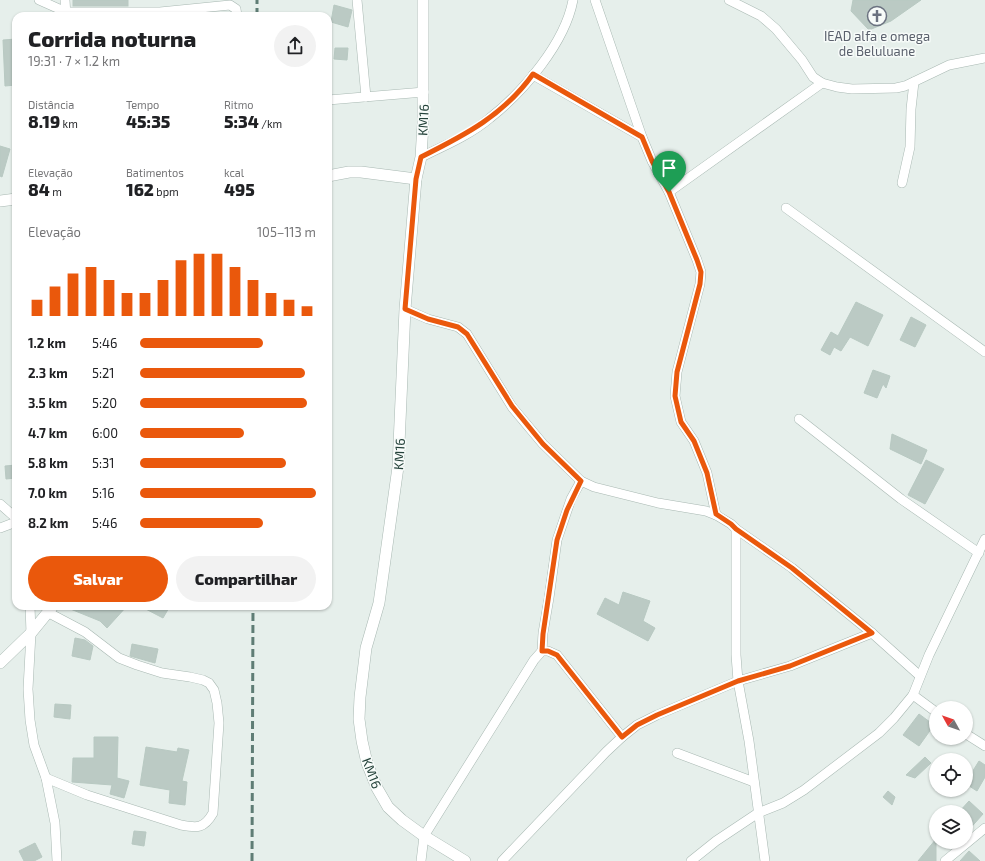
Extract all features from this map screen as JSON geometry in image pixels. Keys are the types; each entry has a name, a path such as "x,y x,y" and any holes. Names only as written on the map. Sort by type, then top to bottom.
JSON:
{"street":[{"path":"40,0 62,12"},
{"path":"65,0 66,12"},
{"path":"357,0 366,97"},
{"name":"KM16","path":"423,0 424,92 421,157 416,179 405,309 398,468 379,603 366,648 359,719 367,763 377,788 388,807 402,820 424,836 465,861"},
{"path":"421,157 458,138 490,119 524,87 556,43 571,14 573,0"},
{"path":"596,0 642,137 652,161 669,192 701,272 700,284 677,372 675,396 681,422 694,441 707,473 716,514"},
{"path":"729,0 761,16 776,29 802,60 813,77 822,83 837,87 852,89 896,88 914,82 950,65 985,58"},
{"path":"160,12 230,5 236,9 236,12"},
{"path":"533,74 642,137"},
{"path":"902,183 910,147 911,109 914,82"},
{"path":"669,192 822,83"},
{"path":"332,100 424,92"},
{"path":"332,175 349,172 361,172 416,179"},
{"path":"0,200 12,199"},
{"path":"786,208 985,352"},
{"path":"405,309 428,319 458,327 467,334 512,406 543,444 581,481 594,487 636,498 716,514 792,568 872,633 920,676"},
{"path":"799,419 901,499 979,553"},
{"path":"421,861 424,836 534,660 542,651 543,634 557,540 567,510 581,481"},
{"path":"0,504 12,514"},
{"path":"0,528 12,524"},
{"path":"736,529 736,655 738,681 749,741 765,861"},
{"path":"691,861 716,841 758,813 783,803 804,790 847,759 879,733 894,718 912,694 985,539"},
{"path":"30,610 31,633 28,689 30,720 34,745 46,778 55,823 58,861"},
{"path":"0,663 31,633 50,610"},
{"path":"46,778 94,798 181,825 201,827 209,820 213,813 218,723 217,703 214,690 209,683 203,680 162,673 137,666 109,651 85,632 52,610"},
{"path":"502,861 600,758 637,725 738,681 790,666 872,633"},
{"path":"542,651 548,651 557,655 622,737"},
{"path":"912,694 929,707"},
{"path":"973,738 985,746"},
{"path":"677,753 754,782"},
{"path":"945,861 985,828"}],"building":[{"path":"73,0 128,0 128,6 73,6"},
{"name":"IEAD alfa e omega de Beluluane","path":"853,0 921,0 891,21 869,30 851,11"},
{"path":"334,5 352,10 348,27 332,22"},
{"path":"12,39 12,85 5,86 3,40"},
{"path":"335,48 348,48 347,60 334,59"},
{"path":"0,146 10,149 2,177 0,176"},
{"path":"856,302 883,315 868,346 850,337 841,351 834,347 830,355 821,350 831,332 838,336"},
{"path":"911,317 926,325 915,347 900,340"},
{"path":"873,370 890,376 886,388 883,384 877,398 864,393"},
{"path":"892,434 927,450 921,464 890,449"},
{"path":"926,460 944,469 925,504 908,495"},
{"path":"12,465 12,478 6,479 5,466"},
{"path":"623,592 650,601 643,621 655,628 648,641 597,614 605,598 619,605"},
{"path":"73,610 123,610 107,628 100,621"},
{"path":"148,610 168,610 163,618"},
{"path":"75,638 85,640 93,646 90,660 72,656"},
{"path":"132,644 158,649 155,663 130,656"},
{"path":"55,704 71,705 70,719 54,717"},
{"path":"919,714 929,721 929,732 919,746 903,735"},
{"path":"94,737 118,737 117,778 129,781 124,798 110,794 112,785 72,782 73,758 94,758"},
{"path":"146,747 177,752 178,748 189,750 182,781 187,782 185,805 169,803 170,790 140,785"},
{"path":"925,757 929,761 929,765 915,778 906,775"},
{"path":"979,761 985,765 985,777 977,791 973,788 973,771"},
{"path":"888,791 895,797 892,805 883,797"},
{"path":"969,801 983,814 973,825 973,805 965,805"},
{"path":"134,831 146,832 144,846 132,844"},
{"path":"35,843 42,857 34,861 24,861 19,851"},
{"path":"929,848 929,849 936,849 936,861 918,861"},
{"path":"969,851 980,861 960,861"}],"railway":[{"path":"257,0 257,12"},
{"path":"252,861 253,610"}],"place":[{"name":"IEAD alfa e omega de Beluluane","path":"877,16"}],"route":[{"path":"533,74 642,137 652,161 669,192 701,272 700,284 677,372 675,396 681,422 694,441 707,473 716,514 792,568 872,633 790,666 738,681 657,715 637,725 622,737 557,655 548,651 542,651 542,640 557,540 571,499 581,481 543,444 512,406 467,334 458,327 428,319 405,309 416,179 421,157 458,138 490,119 524,87 533,74"}]}
